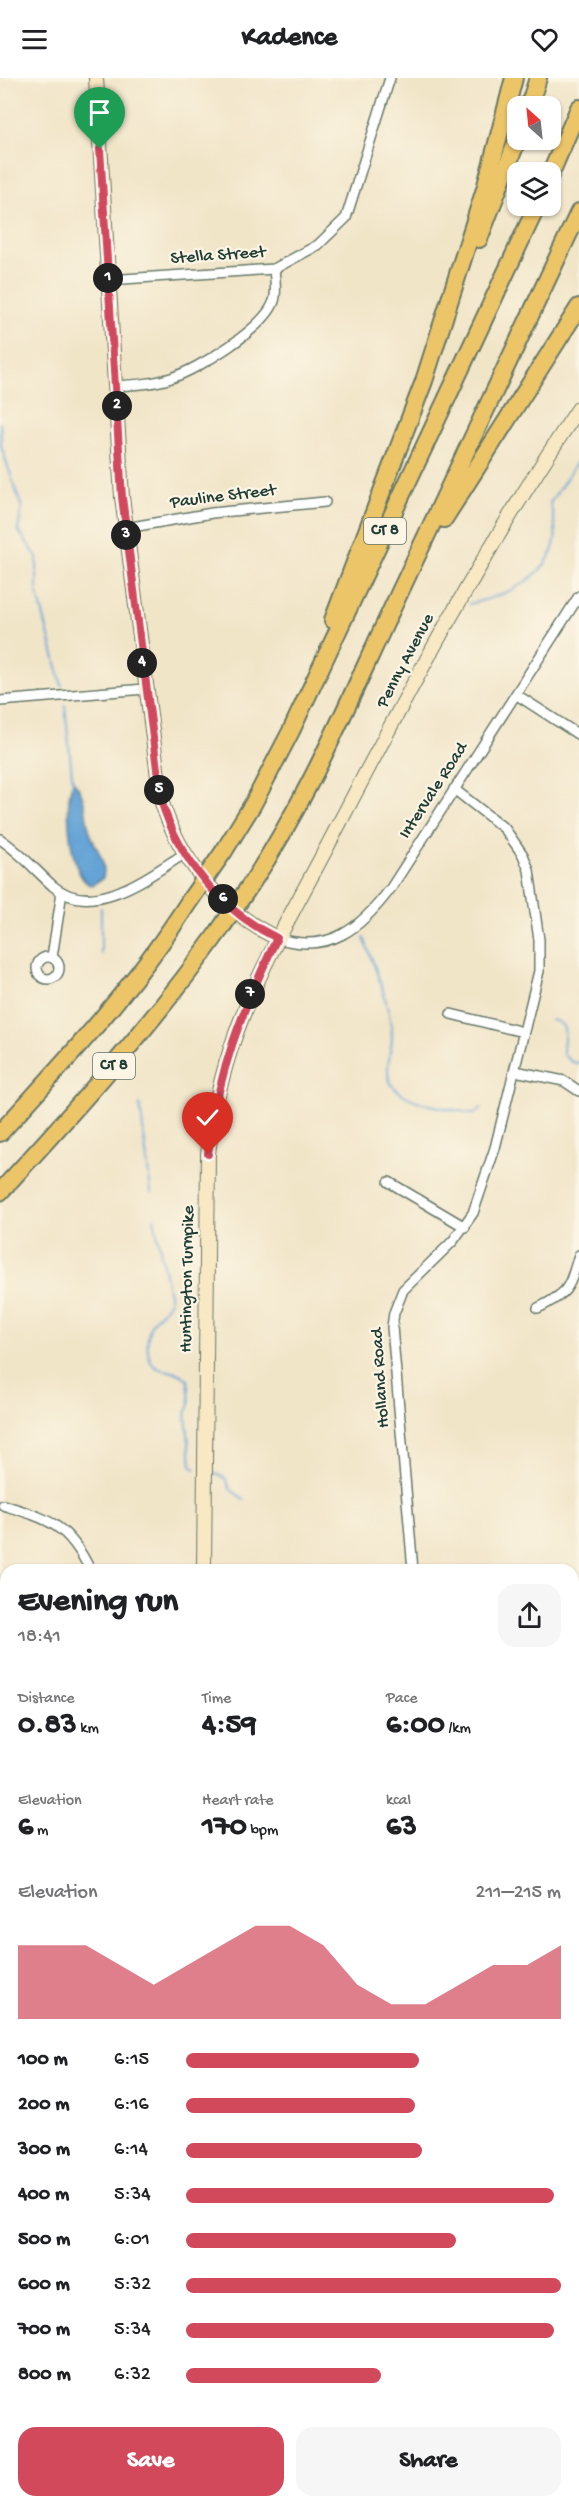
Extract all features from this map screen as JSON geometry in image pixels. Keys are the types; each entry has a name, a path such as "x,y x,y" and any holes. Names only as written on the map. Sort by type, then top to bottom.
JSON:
{"highway":[{"path":"424,381 484,189 514,78"},
{"path":"532,96 538,78"},
{"path":"556,162 579,108"},
{"path":"291,731 513,150"},
{"name":"CT 8","path":"0,1192 96,1088 165,1006 251,884 294,815 324,758 579,212"},
{"name":"CT 8","path":"0,1133 118,999 224,851 253,804 291,731 532,216"},
{"path":"396,600 419,568 442,523 579,307"}],"main road":[{"path":"96,78 126,528 161,800 173,834 184,854 217,894 251,924 277,938"},
{"name":"Penny Avenue","path":"277,938 464,591 579,408"},
{"name":"Huntington Turnpike","path":"204,1564 208,1174 211,1131 219,1085 230,1046 246,1002 277,938"}],"street":[{"name":"Stella Street","path":"108,280 274,269 318,245 346,218 390,78"},
{"path":"116,386 152,383 174,377 244,336 260,323 274,300 274,269"},
{"name":"Pauline Street","path":"126,528 212,513 325,502"},
{"name":"Intervale Road","path":"277,938 291,943 317,943 359,925 370,915 391,888 577,602"},
{"path":"0,701 145,689"},
{"path":"518,695 579,735"},
{"name":"Holland Road","path":"412,1564 392,1327 393,1313 403,1290 465,1227 478,1201 495,1148 515,1071 540,956 529,870 514,838 454,789"},
{"path":"0,839 16,850 62,892 86,898 124,890 184,854"},
{"path":"52,957 62,892"},
{"path":"451,1014 523,1032"},
{"path":"515,1071 564,1081 579,1091"},
{"path":"389,1182 465,1227"},
{"path":"538,1308 561,1297 568,1288 579,1255"},
{"path":"3,1505 41,1517 64,1529 80,1550 87,1564"}],"water":[{"path":"74,782 82,794 90,832 103,865 103,878 92,885 84,880 73,853 69,801"}],"waterway":[{"path":"0,423 1,446 22,508 18,530 37,557 37,591 62,686"},
{"path":"469,604 509,591 534,576 544,565 551,554 555,540 550,503 579,459"},
{"path":"65,705 73,785"},
{"path":"101,908 101,954"},
{"path":"364,938 389,1012 392,1036 388,1074 392,1085 399,1092 428,1105 470,1113 476,1113 482,1108"},
{"path":"551,1020 558,1022 564,1028 563,1054 572,1062 579,1063"},
{"path":"140,1104 151,1193"},
{"path":"154,1218 170,1300 151,1326 148,1354 153,1365 178,1373 188,1380 190,1404 186,1414 191,1465 195,1469"},
{"path":"213,1473 225,1478 231,1490 245,1500"}],"route":[{"path":"100,149 122,497 155,771 161,800 179,846 206,883 251,924 277,938 246,1002 230,1046 219,1085 208,1154"}]}
